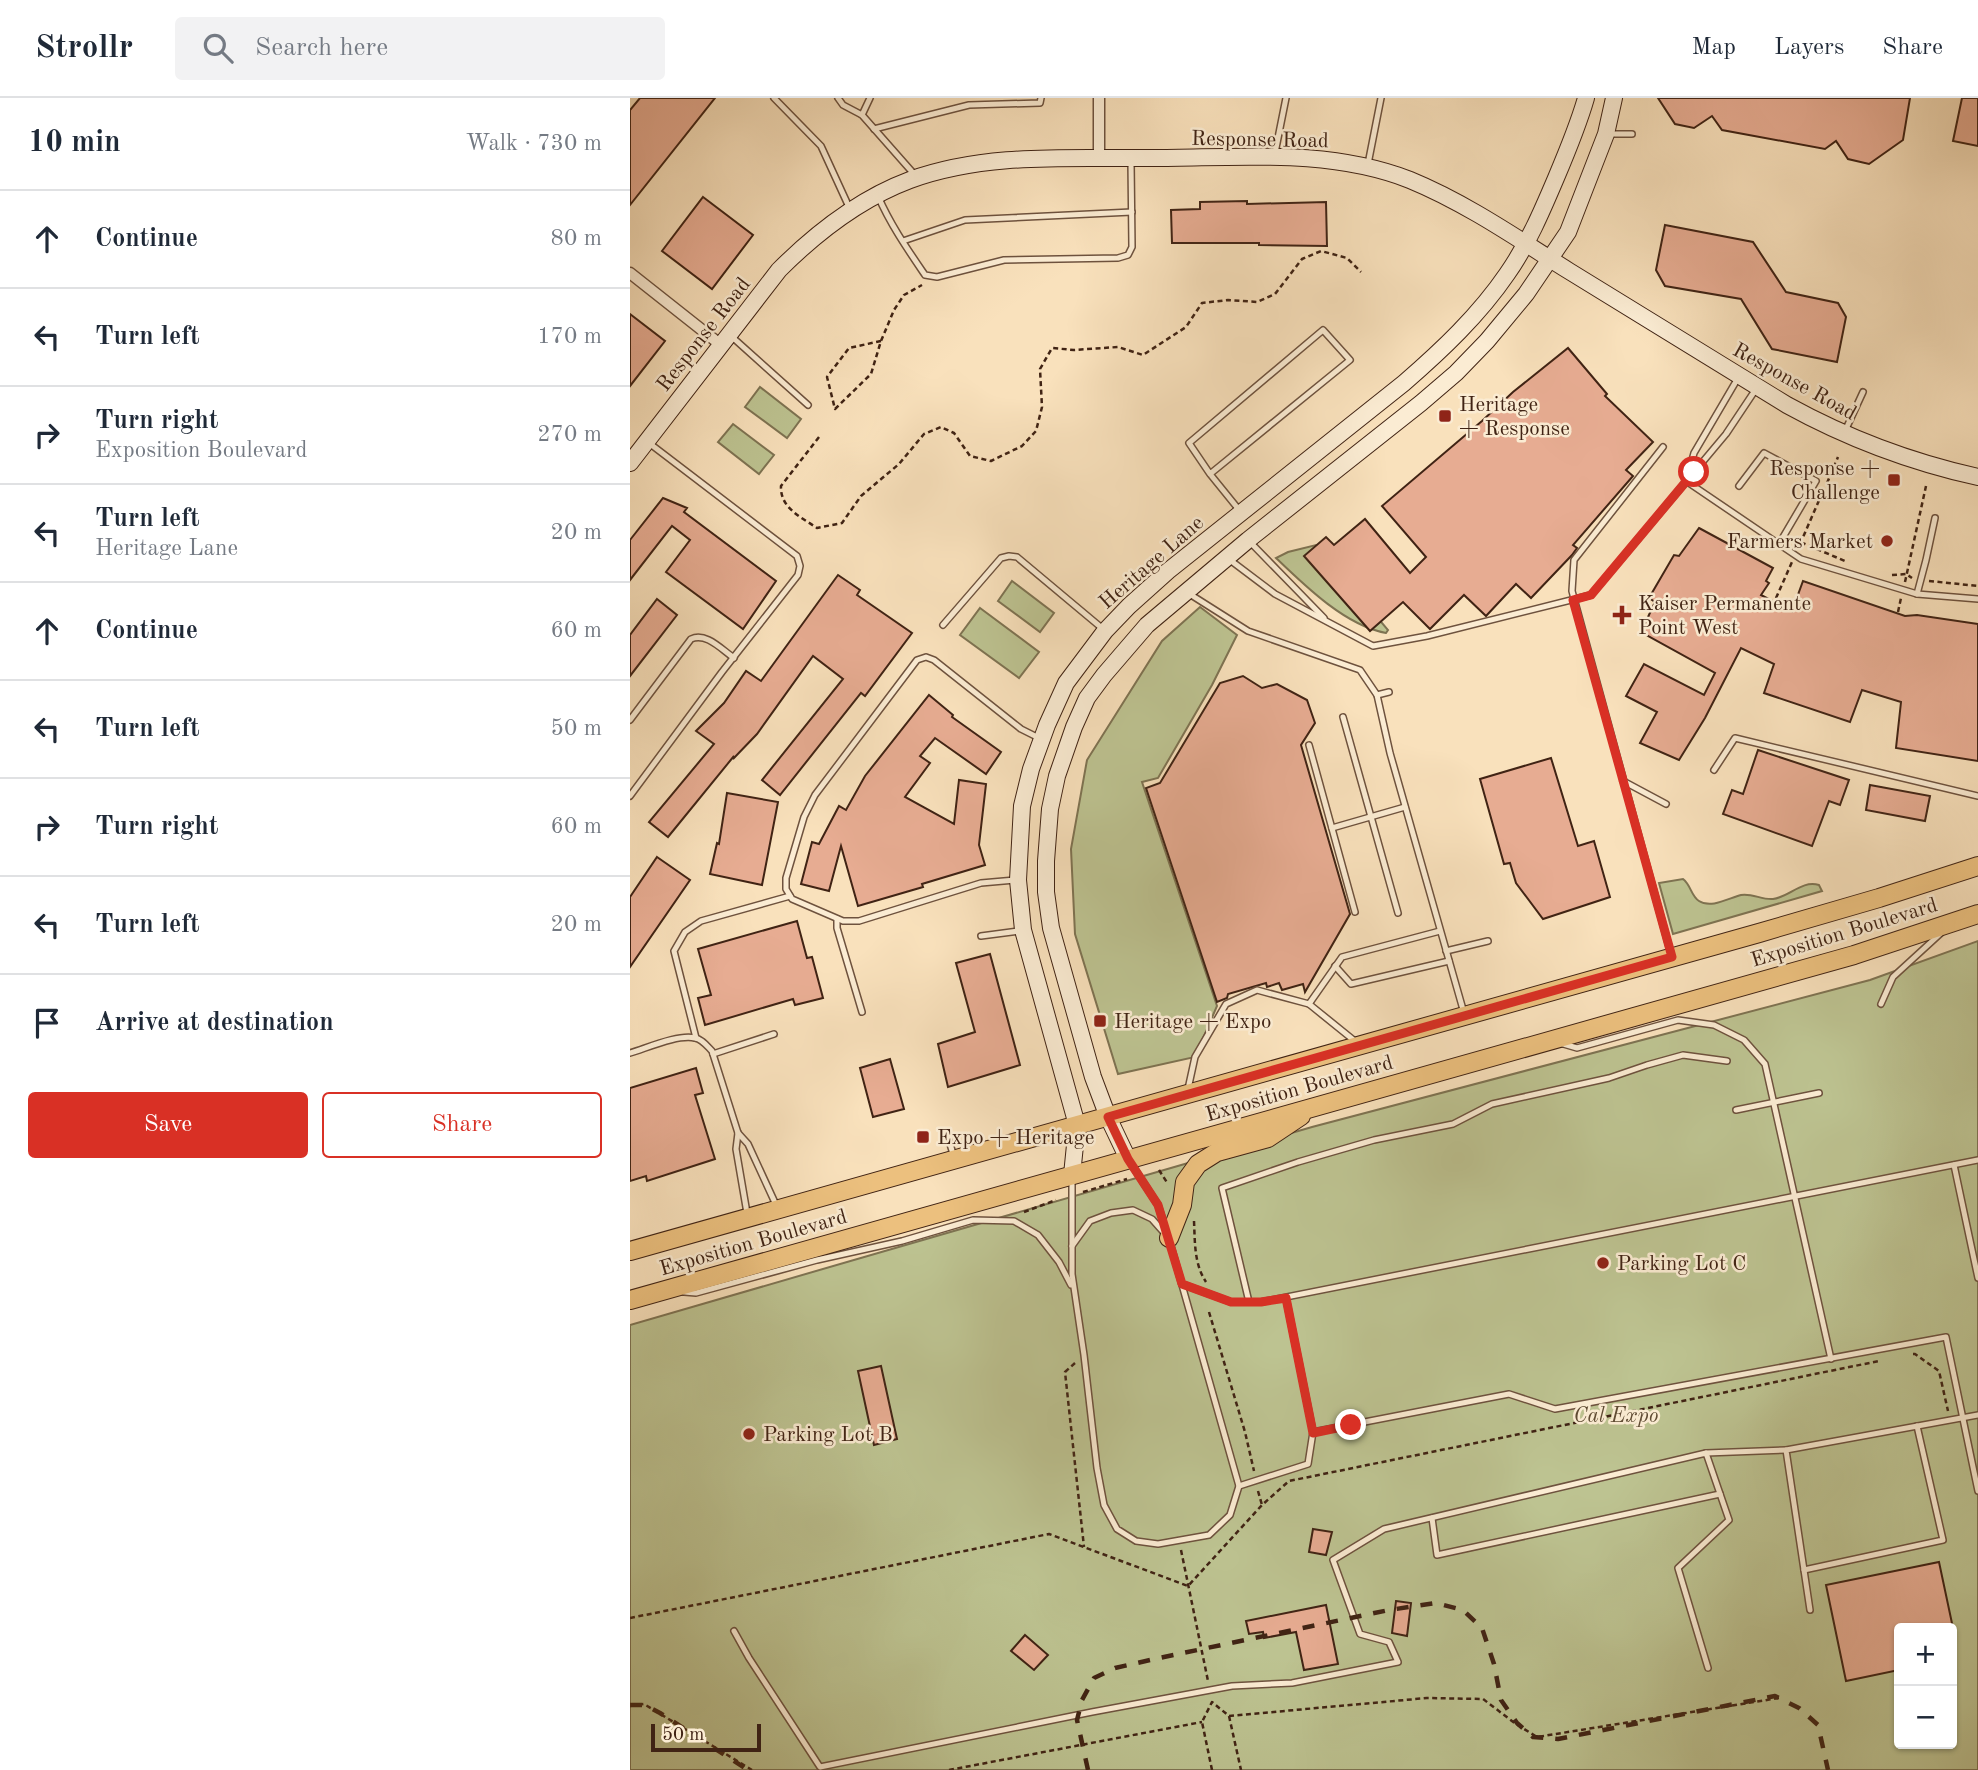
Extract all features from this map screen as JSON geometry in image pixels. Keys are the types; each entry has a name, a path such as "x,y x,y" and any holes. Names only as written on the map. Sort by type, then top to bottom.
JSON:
{"main road":[{"name":"Heritage Lane","path":"1072,1175 1077,1125 1023,930 1018,880 1023,806 1031,769 1066,683 1105,631 1168,571 1404,383 1468,323 1506,276 1526,244 1579,122 1586,98"},
{"path":"1128,1159 1093,1077 1051,928 1046,892 1050,809 1069,737 1087,698 1147,625 1185,591 1421,403 1455,373 1495,331 1568,232 1606,134 1614,98"},
{"name":"Response Road","path":"631,459 779,270 829,224 878,194 917,178 964,165 998,161 1297,157 1333,160 1367,167 1444,195 1807,416 1901,456 1978,477"},
{"name":"Exposition Boulevard","path":"630,1251 1879,898 1978,866"},
{"name":"Exposition Boulevard","path":"630,1300 1854,955 1978,914"},
{"path":"1169,1238 1182,1205 1185,1182 1198,1164 1217,1152 1268,1138 1313,1107"}],"street":[{"path":"1099,98 1099,159"},
{"path":"630,273 725,340"}],"lane":[{"path":"774,98 821,146 851,210"},
{"path":"838,98 843,105 862,115 917,178"},
{"path":"862,115 870,98"},
{"path":"874,129 969,105 1040,103 1041,98"},
{"path":"1274,157 1286,98"},
{"path":"1367,167 1381,98"},
{"path":"1606,134 1632,134"},
{"path":"878,194 884,209 925,275 937,277 1003,260 1118,258 1129,256 1132,247 1131,159"},
{"path":"903,241 965,220 1132,212"},
{"path":"1210,474 1350,360 1324,330 1189,443 1210,474 1242,513"},
{"path":"725,340 808,405"},
{"path":"1686,481 1694,453 1739,376"},
{"path":"1227,558 1275,594 1373,646 1427,636 1591,595 1726,434 1757,387"},
{"path":"1843,433 1863,392"},
{"path":"630,796 798,575 800,566 797,556 646,441"},
{"path":"1663,447 1574,560 1573,600 1672,957"},
{"path":"1739,486 1764,453 1816,481 1779,544"},
{"path":"1686,481 1801,559 1917,594 1978,599"},
{"path":"1917,594 1935,518"},
{"path":"1248,540 1329,622"},
{"path":"943,625 1001,558 1009,556 1017,557 1105,631"},
{"path":"1185,591 1248,631 1360,670 1377,695 1390,753 1465,1016"},
{"path":"630,720 691,639 704,636 734,657"},
{"path":"1018,880 981,883 859,921 837,919 792,899 786,889 786,878 804,817 815,795 917,660 926,657 934,660 1021,729 1042,740"},
{"path":"1377,695 1389,692"},
{"path":"1343,717 1398,912"},
{"path":"1714,770 1735,738 1978,796"},
{"path":"1309,745 1355,912"},
{"path":"1623,780 1666,804"},
{"path":"1332,828 1405,807"},
{"path":"696,1038 674,951 685,932 701,921 790,895"},
{"path":"837,919 837,928 862,1012"},
{"path":"1881,1004 1893,977 1950,924"},
{"path":"981,936 1023,930"},
{"path":"1309,1004 1342,957 1440,931"},
{"path":"1446,951 1488,941"},
{"path":"1335,966 1351,984 1449,961"},
{"path":"1186,1095 1195,1057 1226,1004 1257,990 1309,1004 1360,1045"},
{"path":"1550,1041 1577,1048 1678,1020 1714,1026 1744,1040 1765,1064 1771,1083 1831,1359"},
{"path":"713,1054 774,1034"},
{"path":"630,1053 682,1038 696,1038 713,1054 738,1133 736,1149 747,1218"},
{"path":"1249,1302 1222,1188 1374,1140 1453,1124 1492,1104 1609,1078 1683,1055 1727,1061"},
{"path":"1736,1110 1819,1093"},
{"path":"946,1131 955,1160"},
{"path":"738,1133 748,1144 778,1209"},
{"path":"1072,1175 1075,1291 1104,1505 1117,1529 1136,1541 1158,1544 1209,1535 1230,1515 1239,1486 1158,1205 1128,1159"},
{"path":"1182,1284 1231,1302 1261,1302 1978,1160"},
{"path":"1954,1165 1978,1278"},
{"path":"1072,1246 1090,1221 1111,1213 1133,1210 1152,1219 1169,1238"},
{"path":"663,1291 696,1293 817,1260 893,1244 973,1220 1014,1221 1038,1235 1059,1262 1075,1291"},
{"path":"1239,1486 1308,1464 1313,1433 1286,1298"},
{"path":"1313,1433 1509,1394 1555,1409 1947,1338 1978,1491"},
{"path":"734,1631 819,1768 1231,1686 1292,1683 1398,1662 1390,1642 1360,1634 1333,1560 1384,1529 1706,1453 1786,1450 1978,1415"},
{"path":"1804,1570 1943,1541 1917,1426"},
{"path":"1786,1450 1810,1610"},
{"path":"1706,1453 1729,1520 1678,1568 1708,1668"},
{"path":"1432,1518 1437,1555 1720,1494"}],"path":[{"path":"819,437 781,486 780,496 790,510 817,528 842,523 861,496 899,464 924,434 941,426 954,433 970,456 991,461 1021,446 1036,430 1042,407 1040,369 1052,348 1074,350 1118,347 1143,355 1186,327 1202,303 1228,300 1257,302 1275,294 1302,259 1321,251 1347,258 1361,272"},
{"path":"881,341 849,348 827,377 835,409 871,374 881,341 894,310 904,295 937,277"},
{"path":"1776,598 1838,457"},
{"path":"1898,612 1926,486"},
{"path":"1785,535 1854,564"},
{"path":"1892,575 1906,574 1920,580 1978,586"},
{"path":"1159,1170 1170,1187"},
{"path":"1079,1193 1127,1179"},
{"path":"1024,1212 1056,1200"},
{"path":"1194,1218 1196,1258 1200,1273 1210,1287"},
{"path":"1209,1312 1245,1432 1262,1505"},
{"path":"1915,1354 1939,1371 1949,1420"},
{"path":"1084,1355 1065,1372 1084,1548"},
{"path":"1188,1586 1262,1505 1289,1482 1887,1359"},
{"path":"630,1618 1049,1534 1188,1586"},
{"path":"1179,1540 1204,1666"},
{"path":"1229,1716 1427,1698 1483,1699 1537,1737 1779,1698"},
{"path":"1212,1770 1202,1722 1212,1702 1229,1716 1241,1770"},
{"path":"630,1706 644,1704 752,1770"},
{"path":"949,1770 1202,1722"}],"green space":[{"path":"760,387 801,419 787,438 745,407"},
{"path":"733,424 774,455 759,474 718,442"},
{"path":"1316,545 1388,630 1386,633 1371,629 1341,614 1276,558"},
{"path":"1012,581 1054,613 1040,632 998,601"},
{"path":"1200,607 1237,635 1212,685 1158,778 1142,782 1217,1006 1195,1057 1118,1074 1075,934 1071,849 1087,760 1162,641"},
{"path":"980,608 1039,652 1019,678 960,635"},
{"path":"1683,879 1696,899 1709,904 1741,895 1779,898 1813,884 1819,885 1822,891 1673,934 1659,883"},
{"name":"Cal Expo","path":"1978,941 1978,1770 630,1770 630,1325 1312,1127 1870,980"}],"building":[{"path":"640,98 715,98 630,205 630,110"},
{"path":"1658,98 1910,98 1903,140 1869,164 1848,159 1836,141 1825,149 1722,130 1712,116 1694,128 1675,124"},
{"path":"1962,98 1978,98 1978,146 1953,141"},
{"path":"703,197 753,235 712,289 662,251"},
{"path":"1247,201 1247,204 1326,202 1327,246 1172,243 1171,210 1200,209 1200,202"},
{"path":"1665,225 1753,242 1786,292 1838,303 1846,317 1837,362 1772,349 1741,299 1665,286 1656,270"},
{"path":"630,314 665,341 630,386"},
{"path":"1568,348 1607,394 1605,396 1653,442 1626,470 1633,476 1573,545 1577,548 1572,555 1531,598 1516,584 1486,616 1464,595 1430,629 1403,602 1370,631 1304,556 1326,537 1334,545 1365,519 1410,573 1426,557 1382,506"},
{"path":"663,498 687,508 684,512 776,581 743,629 666,572 690,540 672,526 630,580 630,540"},
{"path":"1699,528 1773,568 1766,581 1769,583 1761,595 1792,611 1803,581 1905,616 1917,615 1978,624 1978,761 1896,748 1901,702 1862,690 1850,722 1764,693 1774,664 1741,648 1705,718 1679,760 1640,743 1657,712 1626,696 1644,664 1704,695 1715,673 1641,632 1655,602 1649,598 1674,555 1679,556"},
{"path":"838,575 860,590 857,595 912,633 865,696 861,693 780,795 762,780 843,679 813,656 757,734 733,759 734,756 668,837 649,822 714,744 696,731 724,703 746,671 761,681"},
{"path":"657,599 677,615 630,676 630,635"},
{"path":"1243,676 1262,688 1277,684 1307,700 1315,723 1301,745 1350,914 1305,992 1303,984 1282,990 1279,983 1267,987 1266,983 1228,994 1227,998 1217,1002 1146,788 1160,783 1220,683"},
{"path":"929,695 953,715 952,717 1001,752 986,774 935,738 920,756 930,763 905,797 954,824 959,780 986,784 979,845 985,865 858,906 841,846 829,891 801,884 812,842 819,844 839,806 846,810 865,776"},
{"path":"1758,750 1849,780 1840,805 1829,801 1812,846 1723,814 1732,790 1743,794"},
{"path":"1551,758 1578,846 1594,841 1610,897 1543,919 1516,883 1510,863 1504,864 1480,779"},
{"path":"1870,785 1930,796 1925,821 1866,810"},
{"path":"727,793 778,802 762,885 710,874 717,843 719,844"},
{"path":"657,857 690,880 630,967 630,897"},
{"path":"797,921 807,958 812,957 823,998 795,1005 793,999 705,1025 698,998 711,995 698,949"},
{"path":"990,954 1020,1065 948,1087 938,1044 975,1032 956,963"},
{"path":"890,1059 904,1109 873,1117 860,1068"},
{"path":"696,1068 703,1093 695,1095 715,1159 647,1181 646,1176 630,1181 630,1088"},
{"path":"881,1366 897,1439 874,1445 858,1371"},
{"path":"1313,1529 1332,1532 1326,1555 1309,1552"},
{"path":"1939,1562 1952,1623 1894,1623 1894,1671 1846,1681 1826,1585"},
{"path":"1396,1601 1411,1603 1407,1636 1392,1633"},
{"path":"1326,1605 1338,1664 1304,1670 1296,1632 1264,1638 1263,1632 1249,1634 1246,1621"},
{"path":"1025,1635 1048,1655 1034,1670 1011,1651"}],"railway":[{"path":"1088,1770 1077,1720 1082,1700 1094,1678 1115,1668 1159,1658 1389,1610 1436,1603 1463,1610 1482,1628 1494,1664 1501,1700 1517,1723 1533,1737 1558,1739 1775,1696 1799,1708 1818,1725 1828,1770"},
{"path":"630,1705 645,1705 660,1713 748,1770"}],"place":[{"name":"Heritage + Response","path":"1445,416"},
{"name":"Response + Challenge","path":"1894,480"},
{"name":"Farmers Market","path":"1887,541"},
{"name":"Kaiser Permanente Point West","path":"1622,615"},
{"name":"Heritage + Expo","path":"1100,1021"},
{"name":"Expo + Heritage","path":"923,1137"},
{"name":"Parking Lot C","path":"1603,1263"},
{"name":"Parking Lot B","path":"749,1434"}],"route":[{"path":"1351,1425 1313,1433 1286,1298 1261,1302 1231,1302 1182,1284 1158,1205 1128,1159 1108,1117 1672,957 1573,600 1591,595 1694,472"}]}
